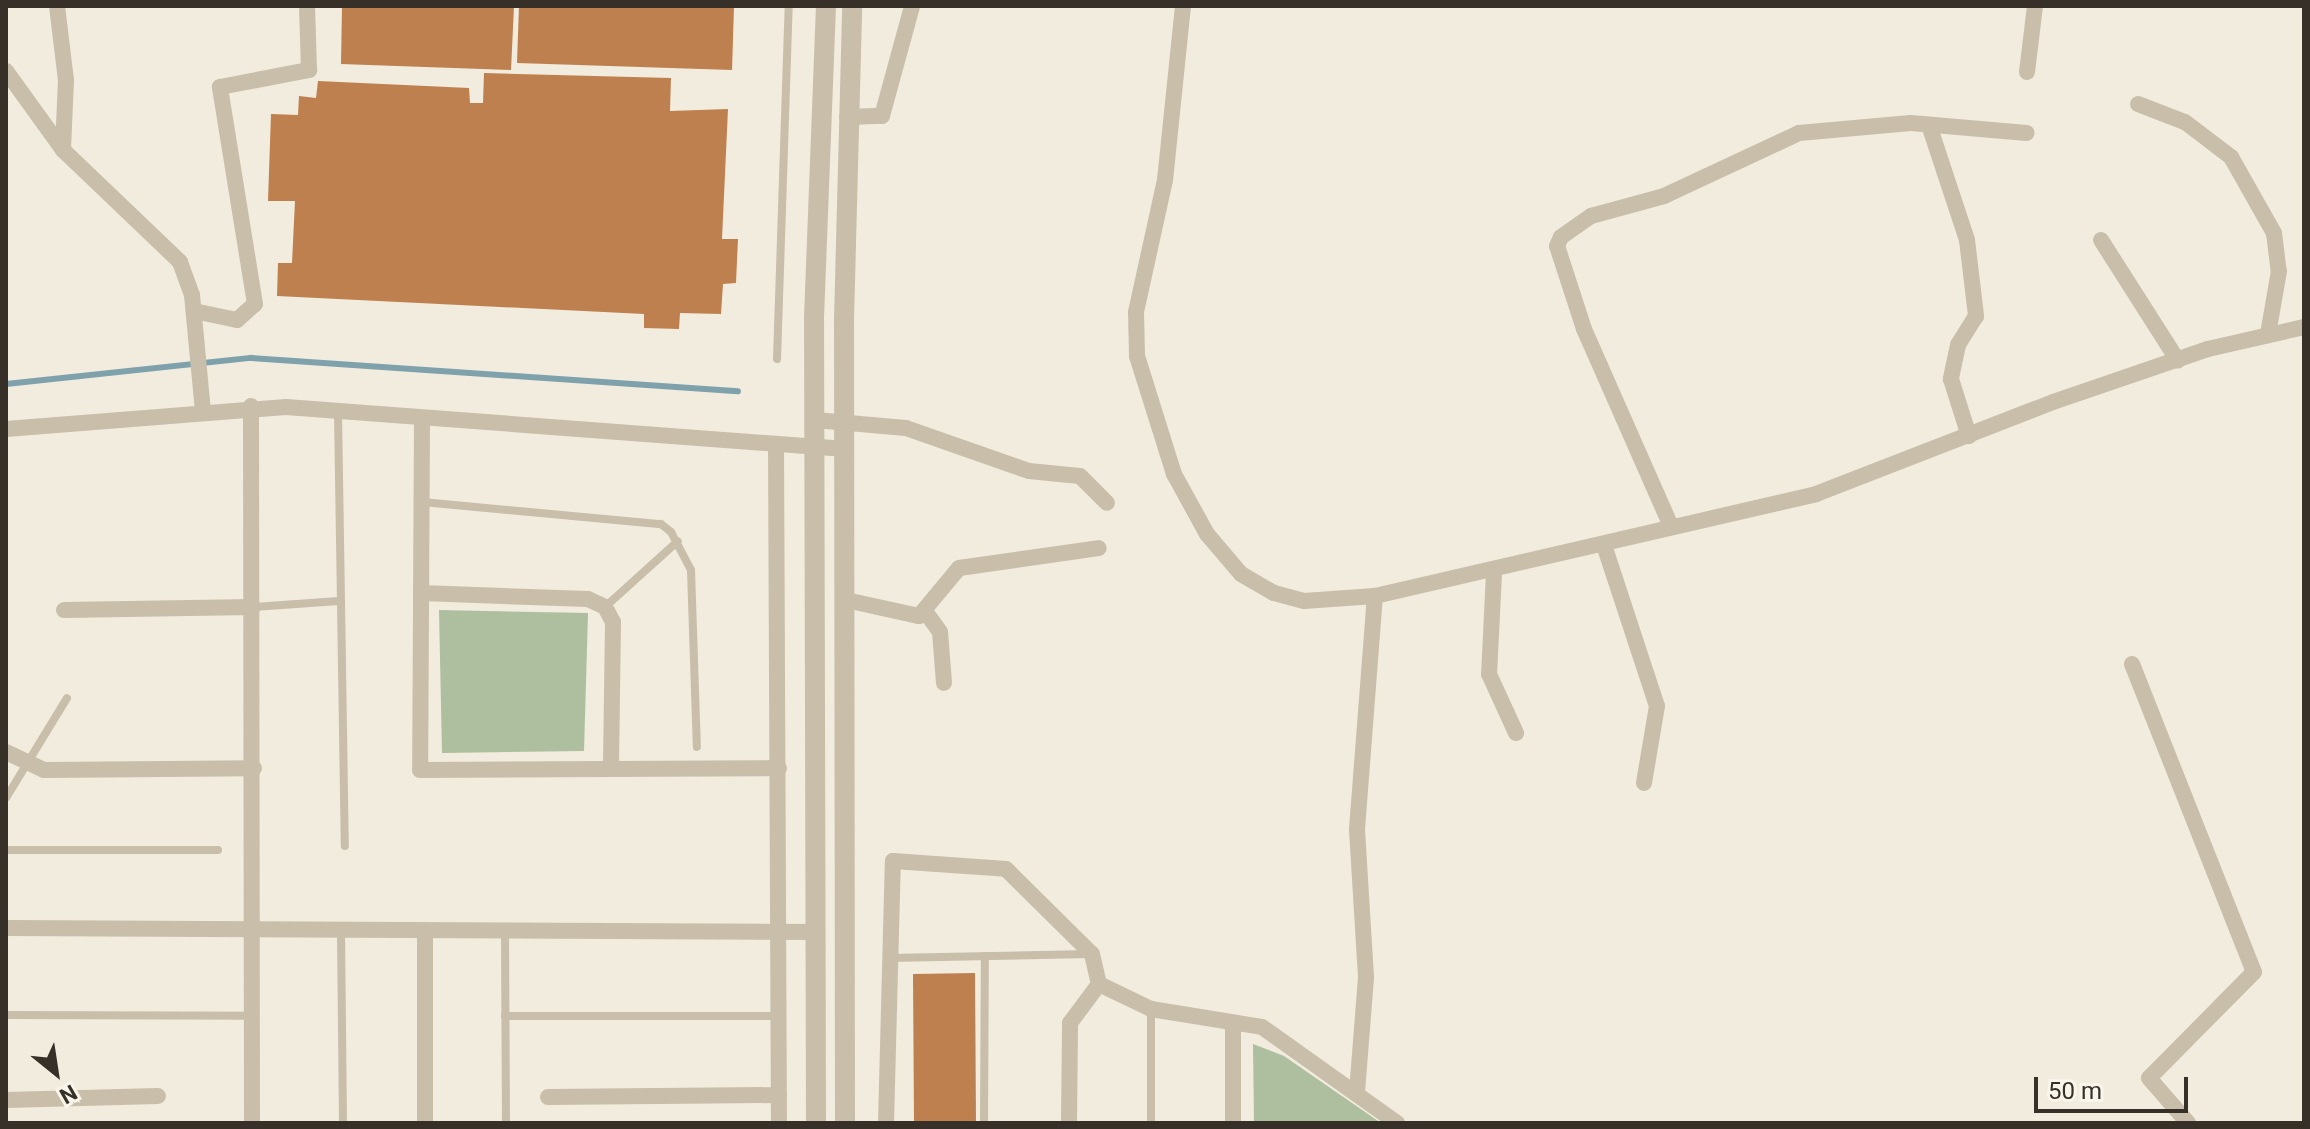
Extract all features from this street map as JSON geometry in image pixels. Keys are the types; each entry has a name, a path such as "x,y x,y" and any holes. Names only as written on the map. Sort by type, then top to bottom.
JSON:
{"street":[{"path":"57,6 66,80 63,150"},
{"path":"194,318 237,320 255,304 220,87 309,70 307,6"},
{"path":"816,1123 815,420 826,6"},
{"path":"845,1123 845,421 847,117 852,6"},
{"path":"847,117 882,116 912,6"},
{"path":"1183,6 1165,180 1136,312 1137,356 1151,409 1174,474 1207,534 1241,574 1304,601 1375,596 1494,573 1604,545 1670,524 1862,481 1969,436 2178,361 2268,334 2304,327"},
{"path":"2027,72 2035,6"},
{"path":"6,71 63,150 180,262 194,318 202,403"},
{"path":"2138,104 2185,122 2231,157 2274,233 2279,271 2268,334"},
{"path":"1670,524 1584,329 1557,246 1561,237 1591,216 1664,196 1799,133 1929,125 2027,133"},
{"path":"1929,125 1967,240 1976,316 1958,345 1951,379 1969,436"},
{"path":"2101,240 2178,361"},
{"path":"6,429 202,403 845,449"},
{"path":"251,406 254,768 252,1123"},
{"path":"422,418 420,770 779,768"},
{"path":"815,420 845,421 928,433 1029,471 1080,476 1107,503"},
{"path":"776,445 779,1123"},
{"path":"1604,545 1657,706 1644,783"},
{"path":"927,614 945,577 959,568 1099,548"},
{"path":"1494,573 1489,674 1516,733"},
{"path":"421,593 588,599 605,607 613,622 611,769"},
{"path":"1357,1092 1366,977 1357,829 1375,596"},
{"path":"846,600 927,614 940,632 944,683"},
{"path":"64,610 253,607"},
{"path":"2132,664 2254,972 2149,1078 2188,1123"},
{"path":"6,752 24,766 254,768"},
{"path":"886,1123 887,868 901,857 1006,869 1092,954 1099,984 1070,1023 1069,1123"},
{"path":"6,928 425,934 815,932"},
{"path":"425,934 425,1123"},
{"path":"1099,984 1151,1009 1233,1023 1280,1036 1397,1123"},
{"path":"1233,1023 1233,1123"},
{"path":"548,1097 779,1095"},
{"path":"6,1100 158,1096"}],"lane":[{"path":"777,359 789,6"},
{"path":"338,411 345,846"},
{"path":"421,502 661,524 678,541 691,570 697,747"},
{"path":"605,607 678,541"},
{"path":"253,607 339,601"},
{"path":"6,798 67,698"},
{"path":"6,850 218,850"},
{"path":"341,932 343,1123"},
{"path":"505,933 506,1123"},
{"path":"887,958 1092,954"},
{"path":"984,1123 985,956"},
{"path":"1151,1009 1151,1123"},
{"path":"6,1015 253,1016"},
{"path":"505,1016 779,1016"}],"green space":[{"path":"439,610 588,613 584,751 442,753"},
{"path":"1253,1044 1284,1056 1381,1123 1254,1123"}],"building":[{"path":"342,6 514,6 511,70 341,64"},
{"path":"519,6 734,6 732,70 517,63"},
{"path":"484,73 671,78 670,111 728,109 722,239 738,239 736,283 723,284 721,314 680,313 679,329 644,328 644,314 277,296 278,263 292,263 295,201 268,201 271,114 298,115 299,96 316,98 318,81 469,88 470,103 483,103"},
{"path":"975,973 976,1123 914,1123 913,974"}],"waterway":[{"path":"6,384 251,358 738,391"}]}
